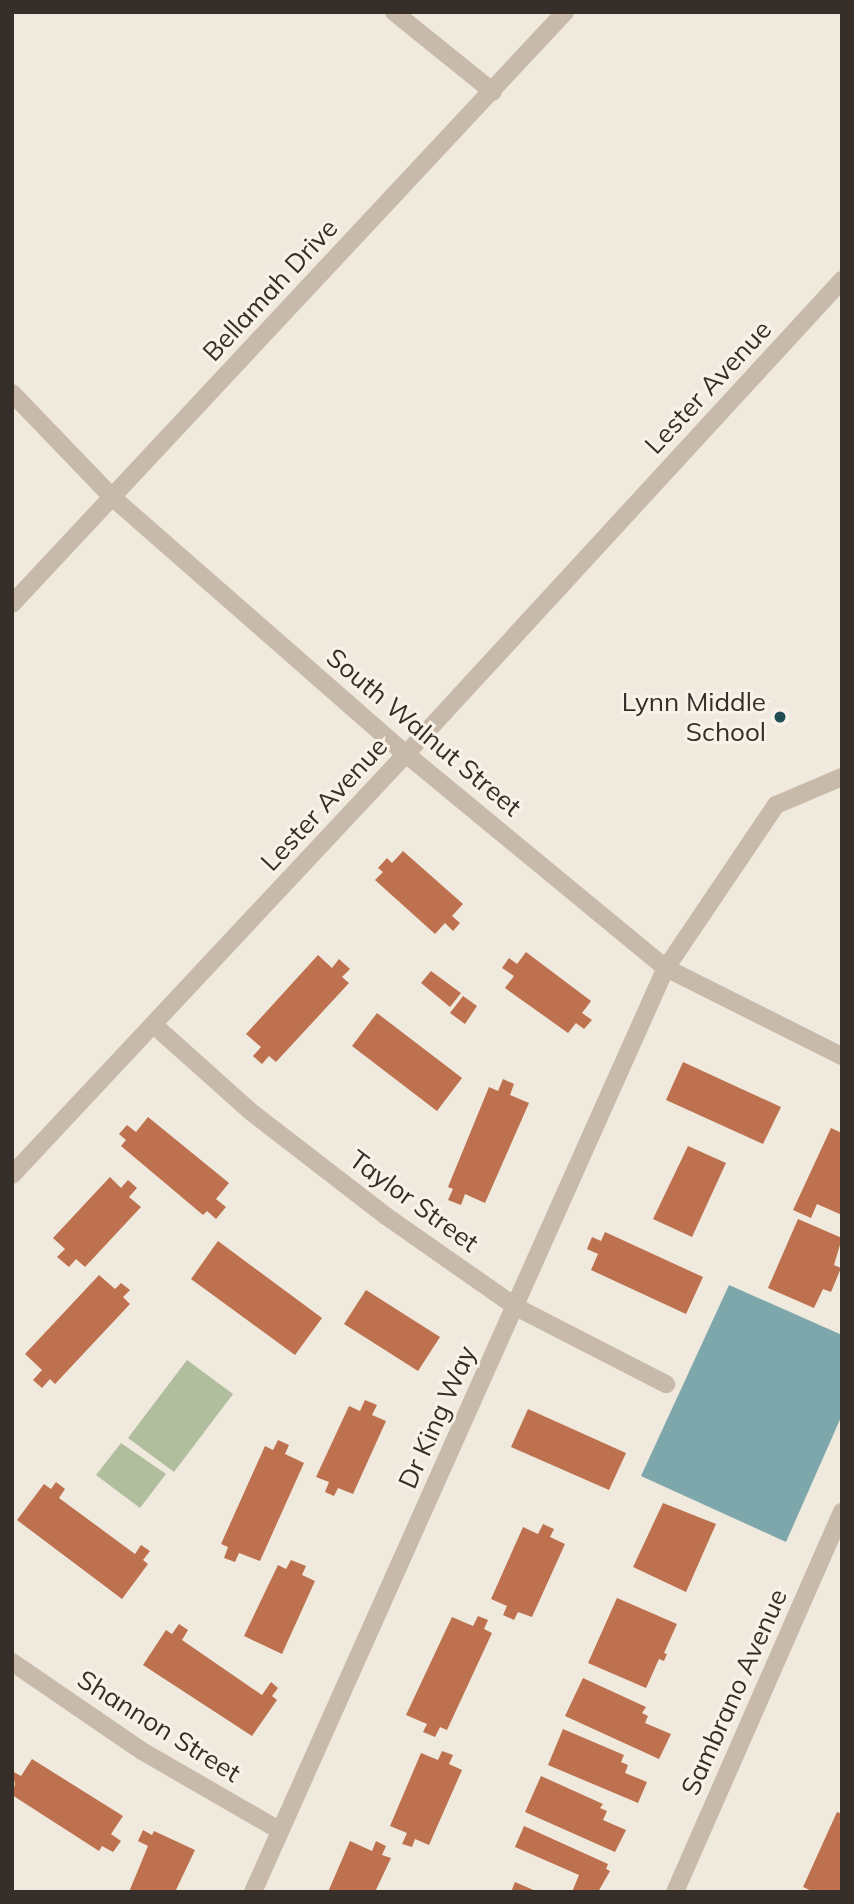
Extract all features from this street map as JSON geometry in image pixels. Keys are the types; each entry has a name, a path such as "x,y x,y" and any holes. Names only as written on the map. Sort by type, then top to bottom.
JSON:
{"street":[{"path":"394,12 493,92"},
{"name":"Bellamah Drive","path":"12,604 565,12"},
{"name":"Lester Avenue","path":"12,1175 155,1026 842,280"},
{"name":"South Walnut Street","path":"12,393 112,497 406,754 667,966 842,1056"},
{"name":"Dr King Way","path":"253,1892 667,966 776,805 842,777"},
{"name":"Taylor Street","path":"155,1026 250,1111 386,1216 516,1307 666,1384"},
{"name":"Sambrano Avenue","path":"675,1892 842,1513"},
{"name":"Shannon Street","path":"12,1662 142,1751 279,1830"}],"green space":[{"path":"187,1360 233,1394 174,1472 128,1438"},
{"path":"121,1443 166,1474 140,1508 96,1475"}],"water":[{"path":"729,1285 842,1335 842,1415 786,1542 641,1476"}],"building":[{"path":"403,851 463,904 452,916 460,923 453,931 445,923 435,934 375,880 383,872 378,868 387,858 392,863"},
{"path":"526,952 591,1001 582,1013 592,1020 584,1029 576,1023 568,1033 505,988 514,976 502,968 509,958 517,964"},
{"path":"318,955 332,968 339,959 350,969 342,977 349,983 276,1062 269,1056 262,1064 253,1056 261,1047 246,1034"},
{"path":"431,971 461,993 450,1007 421,983"},
{"path":"463,996 477,1006 465,1024 450,1013"},
{"path":"377,1013 462,1078 437,1111 352,1046"},
{"path":"683,1062 781,1107 763,1144 666,1100"},
{"path":"503,1079 514,1084 510,1095 529,1103 485,1203 465,1194 461,1205 448,1200 453,1189 448,1187 489,1087 498,1091"},
{"path":"148,1117 229,1183 216,1199 226,1207 216,1219 207,1211 203,1215 121,1146 126,1140 119,1134 127,1125 136,1132"},
{"path":"831,1128 842,1133 842,1215 817,1204 811,1218 793,1210"},
{"path":"688,1146 726,1163 692,1237 653,1219"},
{"path":"110,1177 121,1188 128,1180 137,1188 129,1197 141,1207 85,1267 76,1259 69,1267 57,1257 65,1249 53,1238"},
{"path":"798,1219 842,1238 834,1265 841,1268 831,1292 823,1289 814,1308 768,1288"},
{"path":"605,1232 703,1277 686,1314 591,1270 598,1254 587,1249 592,1237 601,1241"},
{"path":"218,1241 322,1318 295,1355 191,1279"},
{"path":"99,1275 115,1289 121,1283 130,1290 123,1297 130,1304 55,1384 50,1379 42,1388 33,1380 42,1370 25,1354"},
{"path":"366,1290 440,1337 418,1371 344,1324"},
{"path":"365,1400 377,1405 372,1415 386,1421 353,1494 338,1488 334,1496 325,1492 329,1482 316,1477 349,1406 360,1411"},
{"path":"528,1409 626,1453 609,1490 511,1447"},
{"path":"278,1440 289,1445 285,1454 304,1463 260,1561 239,1553 235,1562 224,1558 228,1547 221,1544 265,1446 273,1450"},
{"path":"56,1482 65,1489 59,1498 135,1554 141,1545 150,1551 143,1560 148,1564 122,1599 17,1520 44,1484 51,1489"},
{"path":"663,1503 716,1524 686,1592 633,1567"},
{"path":"543,1524 554,1529 550,1537 565,1544 532,1617 518,1612 514,1620 503,1615 507,1606 491,1599 523,1527 538,1534"},
{"path":"291,1560 306,1566 302,1575 315,1581 282,1654 244,1636 278,1565 286,1569"},
{"path":"617,1598 677,1624 664,1653 667,1654 664,1661 659,1659 646,1688 588,1663"},
{"path":"478,1616 488,1620 484,1629 492,1633 447,1730 440,1727 435,1737 423,1732 427,1724 406,1715 452,1617 473,1626"},
{"path":"179,1624 188,1630 182,1640 262,1695 271,1682 278,1688 272,1696 277,1700 252,1736 143,1665 166,1630 172,1634"},
{"path":"583,1678 646,1707 642,1713 648,1716 645,1723 671,1734 659,1759 565,1716"},
{"path":"563,1729 624,1755 621,1762 628,1765 625,1773 647,1782 638,1803 548,1765"},
{"path":"442,1751 453,1755 449,1764 462,1770 429,1845 415,1839 412,1847 402,1844 407,1833 390,1826 421,1753 438,1760"},
{"path":"32,1759 123,1816 111,1834 121,1841 113,1852 102,1846 99,1851 12,1795 15,1784 12,1771 21,1776"},
{"path":"541,1776 603,1804 600,1808 607,1811 603,1820 626,1830 615,1852 525,1812"},
{"path":"837,1812 842,1814 842,1892 814,1892 803,1887"},
{"path":"524,1826 608,1864 606,1869 610,1871 598,1892 572,1892 579,1875 515,1847"},
{"path":"143,1830 152,1835 154,1831 195,1850 175,1892 129,1892 148,1846 138,1841"},
{"path":"350,1841 372,1851 376,1841 386,1846 382,1855 391,1858 375,1892 328,1892"},
{"path":"515,1882 538,1892 511,1892"}],"place":[{"name":"Lynn Middle School","path":"780,717"}]}
